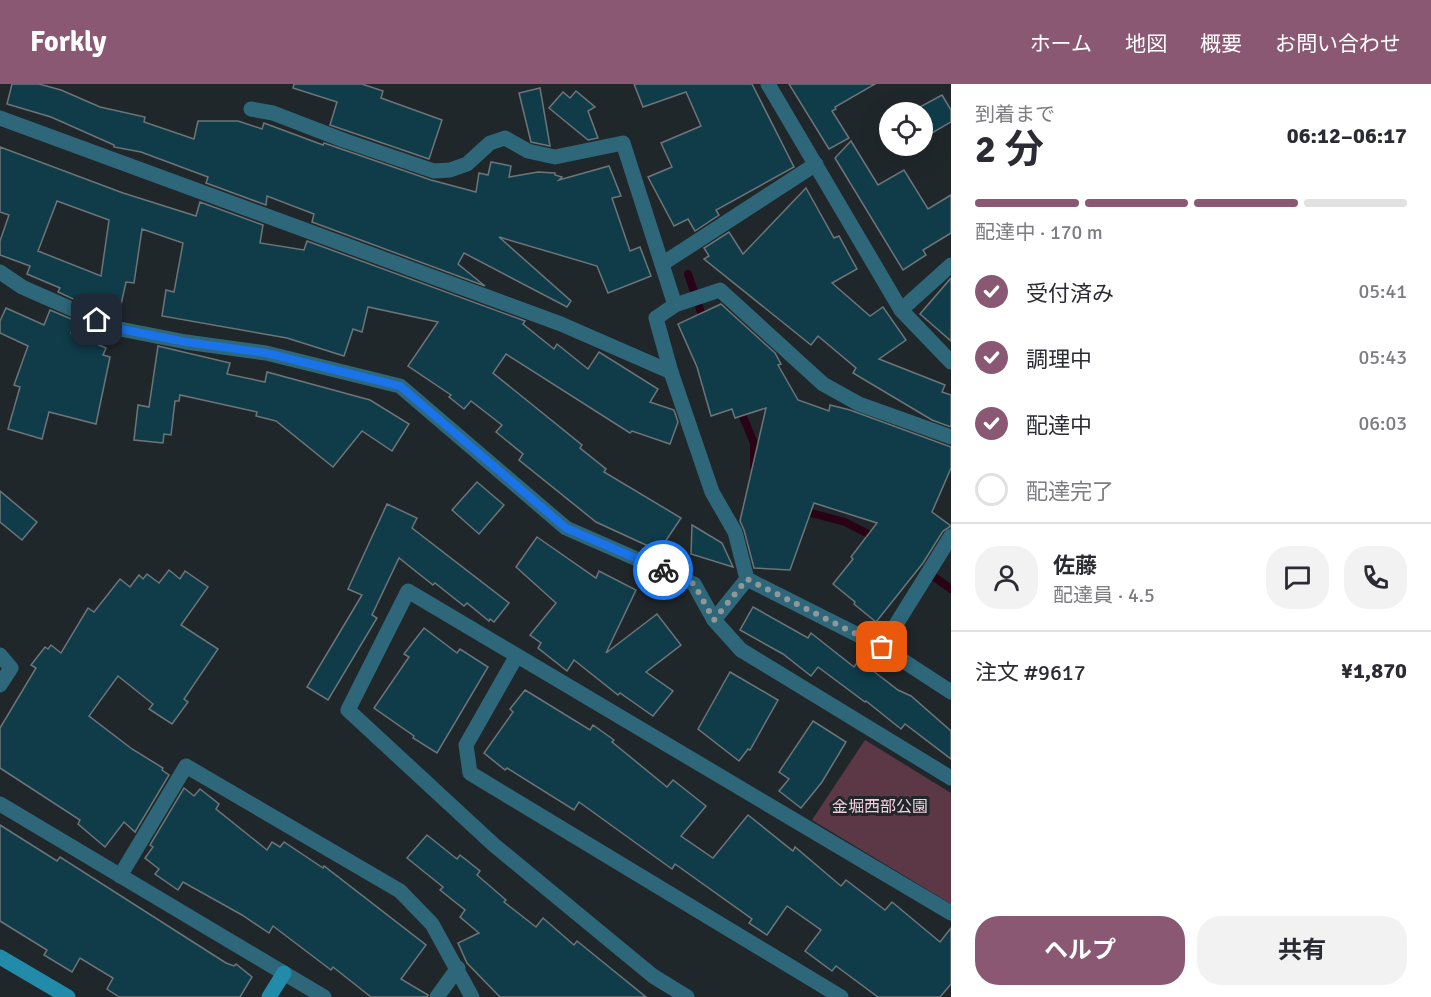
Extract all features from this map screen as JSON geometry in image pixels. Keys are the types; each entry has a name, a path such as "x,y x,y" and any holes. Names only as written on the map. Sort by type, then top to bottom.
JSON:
{"street":[{"path":"768,84 901,310 951,362"},
{"path":"250,109 273,113 434,171 450,170 467,164 490,143 505,138 528,151 555,157 623,143 675,305"},
{"path":"0,118 561,324 671,372"},
{"path":"662,264 816,164"},
{"path":"901,310 951,265"},
{"path":"0,272 22,287 115,328 186,342 266,353 400,386 566,528 694,584 714,620 741,650 951,778"},
{"path":"951,437 859,404 823,384 720,290 675,305 656,318 671,372 712,492 735,532 747,579 882,647 951,692"},
{"path":"882,647 951,536"},
{"path":"714,620 747,579"},
{"path":"687,997 653,976 495,845 348,710 408,591 951,913"},
{"path":"0,655 11,668 0,685"},
{"path":"516,657 466,745 470,773 841,997"},
{"path":"120,876 186,766 400,891 432,924 472,997"},
{"path":"0,804 324,997"},
{"path":"0,957 68,997"},
{"path":"437,997 458,968"},
{"path":"270,997 284,973"}],"green space":[{"name":"金堀西部公園","path":"865,740 951,793 951,904 812,820"}],"building":[{"path":"12,84 39,84 61,90 100,107 145,117 144,122 194,139 198,121 238,121 262,129 264,123 323,145 324,143 431,180 476,192 479,173 488,175 491,162 511,166 509,177 538,172 555,173 562,177 559,180 609,166 621,196 612,198 630,251 640,247 651,276 608,293 597,266 499,237 571,301 567,307 464,253 458,264 485,286 312,222 314,214 267,196 266,205 206,183 208,177 141,152 114,147 114,145 51,117 7,104"},
{"path":"294,84 362,84 383,91 381,98 442,120 429,159 330,125 337,102 293,88"},
{"path":"634,84 752,84 794,167 716,210 719,215 695,231 688,219 674,226 648,177 672,167 661,143 701,126 686,92 643,107"},
{"path":"789,84 875,84 832,111 849,138 829,149"},
{"path":"540,88 550,146 531,142 519,93"},
{"path":"576,91 595,107 588,111 598,138 588,140 549,108 563,92 570,98"},
{"path":"942,95 951,110 951,122 933,132 933,102 929,102"},
{"path":"851,141 878,185 904,170 928,209 951,195 951,233 923,250 926,255 903,270 835,158"},
{"path":"0,147 123,193 196,216 200,202 263,225 260,243 304,250 307,241 525,321 523,324 554,349 557,344 588,369 599,352 658,389 650,402 674,410 678,422 670,444 632,431 630,433 506,354 493,373 582,445 580,448 606,469 604,472 681,518 659,551 596,522 519,460 523,454 496,432 502,425 471,401 464,409 449,397 451,395 408,366 438,322 368,307 362,332 353,329 344,356 287,338 162,316 166,290 174,292 183,243 142,229 134,283 126,282 120,309 86,299 84,304 58,292 60,288 27,274 30,266 0,255 0,241 9,215 0,212","holes":["57,201 109,220 101,276 38,251"]},
{"path":"806,188 834,238 839,236 857,269 832,283 870,316 883,307 906,340 879,359 945,385 942,392 951,395 951,427 932,420 853,373 856,368 818,336 811,345 704,259 709,256 704,248 729,232 743,254"},
{"path":"951,278 951,341 920,314"},
{"path":"721,304 775,353 781,364 778,365 798,400 829,411 830,405 850,410 951,447 951,468 932,512 951,526 943,531 923,563 876,622 833,584 877,523 814,503 790,570 754,568 740,521 766,408 735,418 732,409 711,416 697,367 678,324"},
{"path":"6,308 44,325 50,310 76,321 71,333 106,348 103,355 110,357 96,424 49,412 42,439 8,429 20,387 14,385 28,346 0,333 0,321"},
{"path":"158,346 230,363 227,374 265,382 267,372 370,400 409,424 392,451 362,431 333,467 276,421 256,416 257,412 180,395 179,401 175,401 171,435 164,434 163,443 134,440 138,405 149,407"},
{"path":"477,482 504,505 479,534 452,510"},
{"path":"0,491 37,522 22,540 0,522"},
{"path":"387,504 417,518 412,528 509,603 494,622 490,619 489,621 467,603 464,606 435,583 433,585 399,558 372,615 377,618 328,700 307,687 362,595 348,589"},
{"path":"692,525 722,543 733,567 691,554"},
{"path":"537,537 596,578 599,571 636,590 606,653 657,614 681,645 646,672 673,691 653,716 620,693 618,695 574,660 567,671 538,648 541,643 530,635 556,603 516,567"},
{"path":"169,570 180,579 185,571 208,587 181,625 218,649 184,699 188,702 172,724 149,709 153,704 118,676 89,716 132,749 163,768 162,770 169,775 135,832 124,822 105,847 78,824 80,820 0,768 0,728 36,668 31,665 45,647 48,649 51,645 61,653 88,608 94,612 120,579 130,587 139,575 143,579 147,574 159,583"},
{"path":"753,607 808,638 811,633 854,667 859,660 898,690 911,696 951,731 951,759 905,724 901,729 818,667 811,676 783,654 740,630"},
{"path":"424,628 457,653 460,649 488,667 437,753 374,708 409,657 404,654"},
{"path":"730,672 778,700 750,750 748,749 739,761 698,729"},
{"path":"525,690 590,730 593,725 614,740 612,742 667,787 673,780 706,806 681,836 713,858 748,815 793,851 795,847 841,886 846,880 885,910 892,902 940,942 951,928 951,984 940,997 878,997 836,966 832,971 805,951 821,930 787,906 767,935 749,923 752,919 675,864 672,869 579,802 574,810 507,768 505,770 484,753 513,712 510,709"},
{"path":"813,721 846,742 822,782 801,808 779,791 789,779 779,772"},
{"path":"184,788 194,796 200,789 219,804 216,809 267,850 272,842 280,847 284,842 323,868 324,866 426,945 401,979 428,995 427,997 371,997 333,967 331,970 273,926 269,933 183,882 178,890 155,874 159,869 145,858 153,847 150,845"},
{"path":"0,825 57,861 60,857 226,963 234,966 236,964 252,977 240,997 119,997 107,989 113,978 80,958 72,972 44,955 47,950 0,921"},
{"path":"427,835 457,859 460,855 480,871 477,875 506,900 504,902 536,927 543,918 574,945 577,941 646,997 500,997 467,963 458,943 479,933 460,917 465,910 440,890 443,887 407,858"}],"waterway":[{"path":"688,274 704,321"},
{"path":"739,407 754,443 754,467"},
{"path":"803,511 845,522 876,538"},
{"path":"926,571 951,589"}],"way so far":[{"path":"663,570 694,584 714,620 747,579 882,647"}],"route":[{"path":"97,320 115,328 186,342 266,353 400,386 566,528 663,570"}]}
